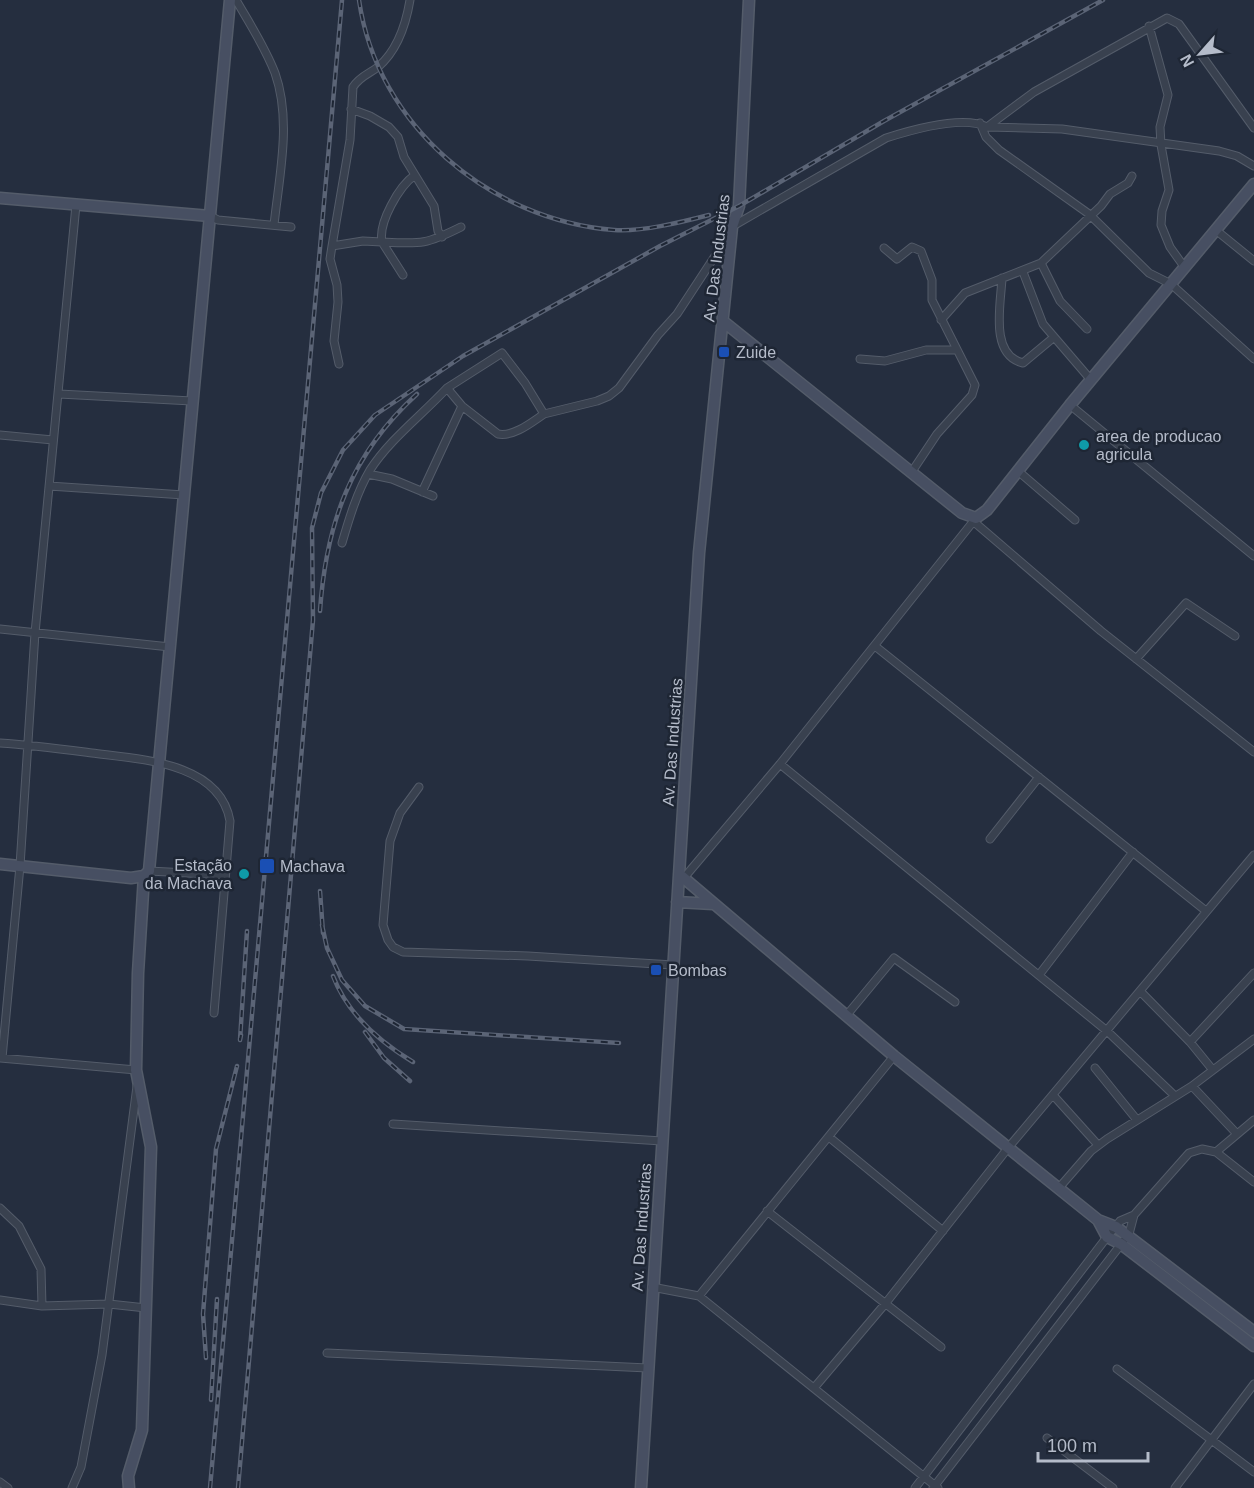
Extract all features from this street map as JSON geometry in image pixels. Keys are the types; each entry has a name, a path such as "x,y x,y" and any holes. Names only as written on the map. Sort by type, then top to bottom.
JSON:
{"street":[{"path":"72,1488 81,1467 109,1305 137,1074 138,973 146,873 160,762 230,0"},
{"path":"236,0 264,48 275,75 281,106 282,152 274,225"},
{"path":"339,364 334,341 338,302 337,285 330,259 350,140 353,87 358,79 378,67 393,49 405,26 410,0"},
{"name":"Av. Das Industrias","path":"641,1488 677,902 681,876 699,553 732,227 739,205 749,0"},
{"path":"987,127 1034,92 1167,18 1179,24 1254,128"},
{"path":"1149,26 1168,95 1161,127 1161,145 1169,190 1162,211 1161,225 1170,248 1185,268"},
{"path":"351,110 370,116 389,127 398,137 404,157 434,206 438,231 442,237"},
{"path":"732,227 886,138 905,132 962,122 980,123 987,127 1062,129 1161,145 1219,151 1237,156 1254,166"},
{"path":"980,123 986,136 999,150 1089,214 1149,273 1171,284 1254,358"},
{"path":"403,275 382,242 381,229 399,190 415,175"},
{"path":"941,320 965,293 1041,263 1089,214 1101,206 1110,194 1128,183 1132,176"},
{"path":"1254,184 1070,405 987,510 975,520 780,764 681,876 894,1056 1058,1189 1098,1221 1116,1227 1124,1240 1254,1346"},
{"path":"0,198 210,216 218,220 291,227"},
{"path":"76,205 35,633 20,866 1,1058 137,1074"},
{"path":"332,246 363,241 415,245 442,237 461,228"},
{"path":"1217,231 1254,261"},
{"path":"447,388 462,406 498,435 504,435 544,414 609,396 619,388 683,306 715,256 731,244"},
{"path":"884,248 897,259 902,258 912,247 918,248 929,269 932,300 955,350 973,379 975,390 937,434 911,473"},
{"path":"1041,263 1060,301 1087,329"},
{"path":"1023,272 1038,314 1053,338 1091,380"},
{"path":"1002,278 999,333 1005,350 1017,362 1023,363 1053,338"},
{"path":"724,322 911,473 962,513 975,520 1136,659 1254,752"},
{"path":"860,358 885,361 926,350 955,350"},
{"path":"342,543 356,500 368,474 401,433 447,388 502,353 525,383 544,414"},
{"path":"59,394 192,401"},
{"path":"1070,405 1254,556"},
{"path":"422,492 462,406"},
{"path":"0,435 53,440"},
{"path":"1018,471 1075,520"},
{"path":"368,474 392,479 434,496"},
{"path":"49,486 184,495"},
{"path":"1136,659 1186,603 1235,636"},
{"path":"0,629 170,647"},
{"path":"875,646 1206,910"},
{"path":"0,743 160,762 201,780 218,793 227,806 230,821 214,1013"},
{"path":"780,764 1107,1031 1175,1096"},
{"path":"990,839 1039,777"},
{"path":"419,786 400,813 390,841 383,925 393,947 403,952 528,956 673,965"},
{"path":"1039,975 1133,852"},
{"path":"814,1388 885,1304 1008,1148 1254,855"},
{"path":"0,864 131,878 146,873 225,874"},
{"path":"677,902 713,904"},
{"path":"846,1016 894,958 955,1002"},
{"path":"1190,1042 1254,973"},
{"path":"1141,992 1190,1042 1212,1069"},
{"path":"1058,1189 1098,1145 1192,1086 1254,1039"},
{"path":"699,1296 894,1056"},
{"path":"1095,1068 1137,1120"},
{"path":"129,1488 128,1476 142,1430 151,1147 137,1074"},
{"path":"1192,1086 1237,1134"},
{"path":"1053,1095 1098,1145"},
{"path":"1216,1152 1254,1119"},
{"path":"393,1124 662,1141"},
{"path":"830,1137 943,1231"},
{"path":"915,1488 1107,1237 1116,1227 1134,1215 1189,1153 1202,1149 1216,1152 1254,1182"},
{"path":"0,1208 19,1226 41,1269 42,1306"},
{"path":"767,1212 941,1347"},
{"path":"652,1287 699,1296 935,1487 1124,1240 1132,1228 1134,1215"},
{"path":"1098,1221 1107,1237"},
{"path":"1107,1237 1124,1240 1254,1332"},
{"path":"1089,1261 1101,1270"},
{"path":"0,1300 42,1306 109,1305 146,1308"},
{"path":"1033,1334 1045,1342"},
{"path":"327,1353 648,1368"},
{"path":"1117,1368 1254,1472"},
{"path":"1175,1488 1254,1383"},
{"path":"1047,1438 1113,1488"},
{"path":"0,1482 8,1488"}],"railway":[{"path":"210,1488 342,0"},
{"path":"359,0 370,46 389,88 415,126 447,158 484,186 524,208 568,222 614,230 649,228 709,215"},
{"path":"238,1488 313,620 312,528 321,493 343,450 375,415 463,356 660,246 739,206 884,121 1103,0"},
{"path":"320,611 328,548 346,492 375,441 394,417 417,394"},
{"path":"320,891 323,933"},
{"path":"322,925 327,948 342,980 365,1006 404,1029 619,1043"},
{"path":"241,1035 240,1040 247,931"},
{"path":"333,976 347,1002 366,1025 377,1036 413,1062"},
{"path":"365,1032 384,1058 410,1081"},
{"path":"206,1358 203,1314 216,1149 237,1066"},
{"path":"211,1400 217,1299"}],"place":[{"name":"Zuide","path":"724,352"},
{"name":"area de producao agricula","path":"1084,445"},
{"name":"Machava","path":"267,866"},
{"name":"Estação da Machava","path":"244,874"},
{"name":"Bombas","path":"656,970"}]}
